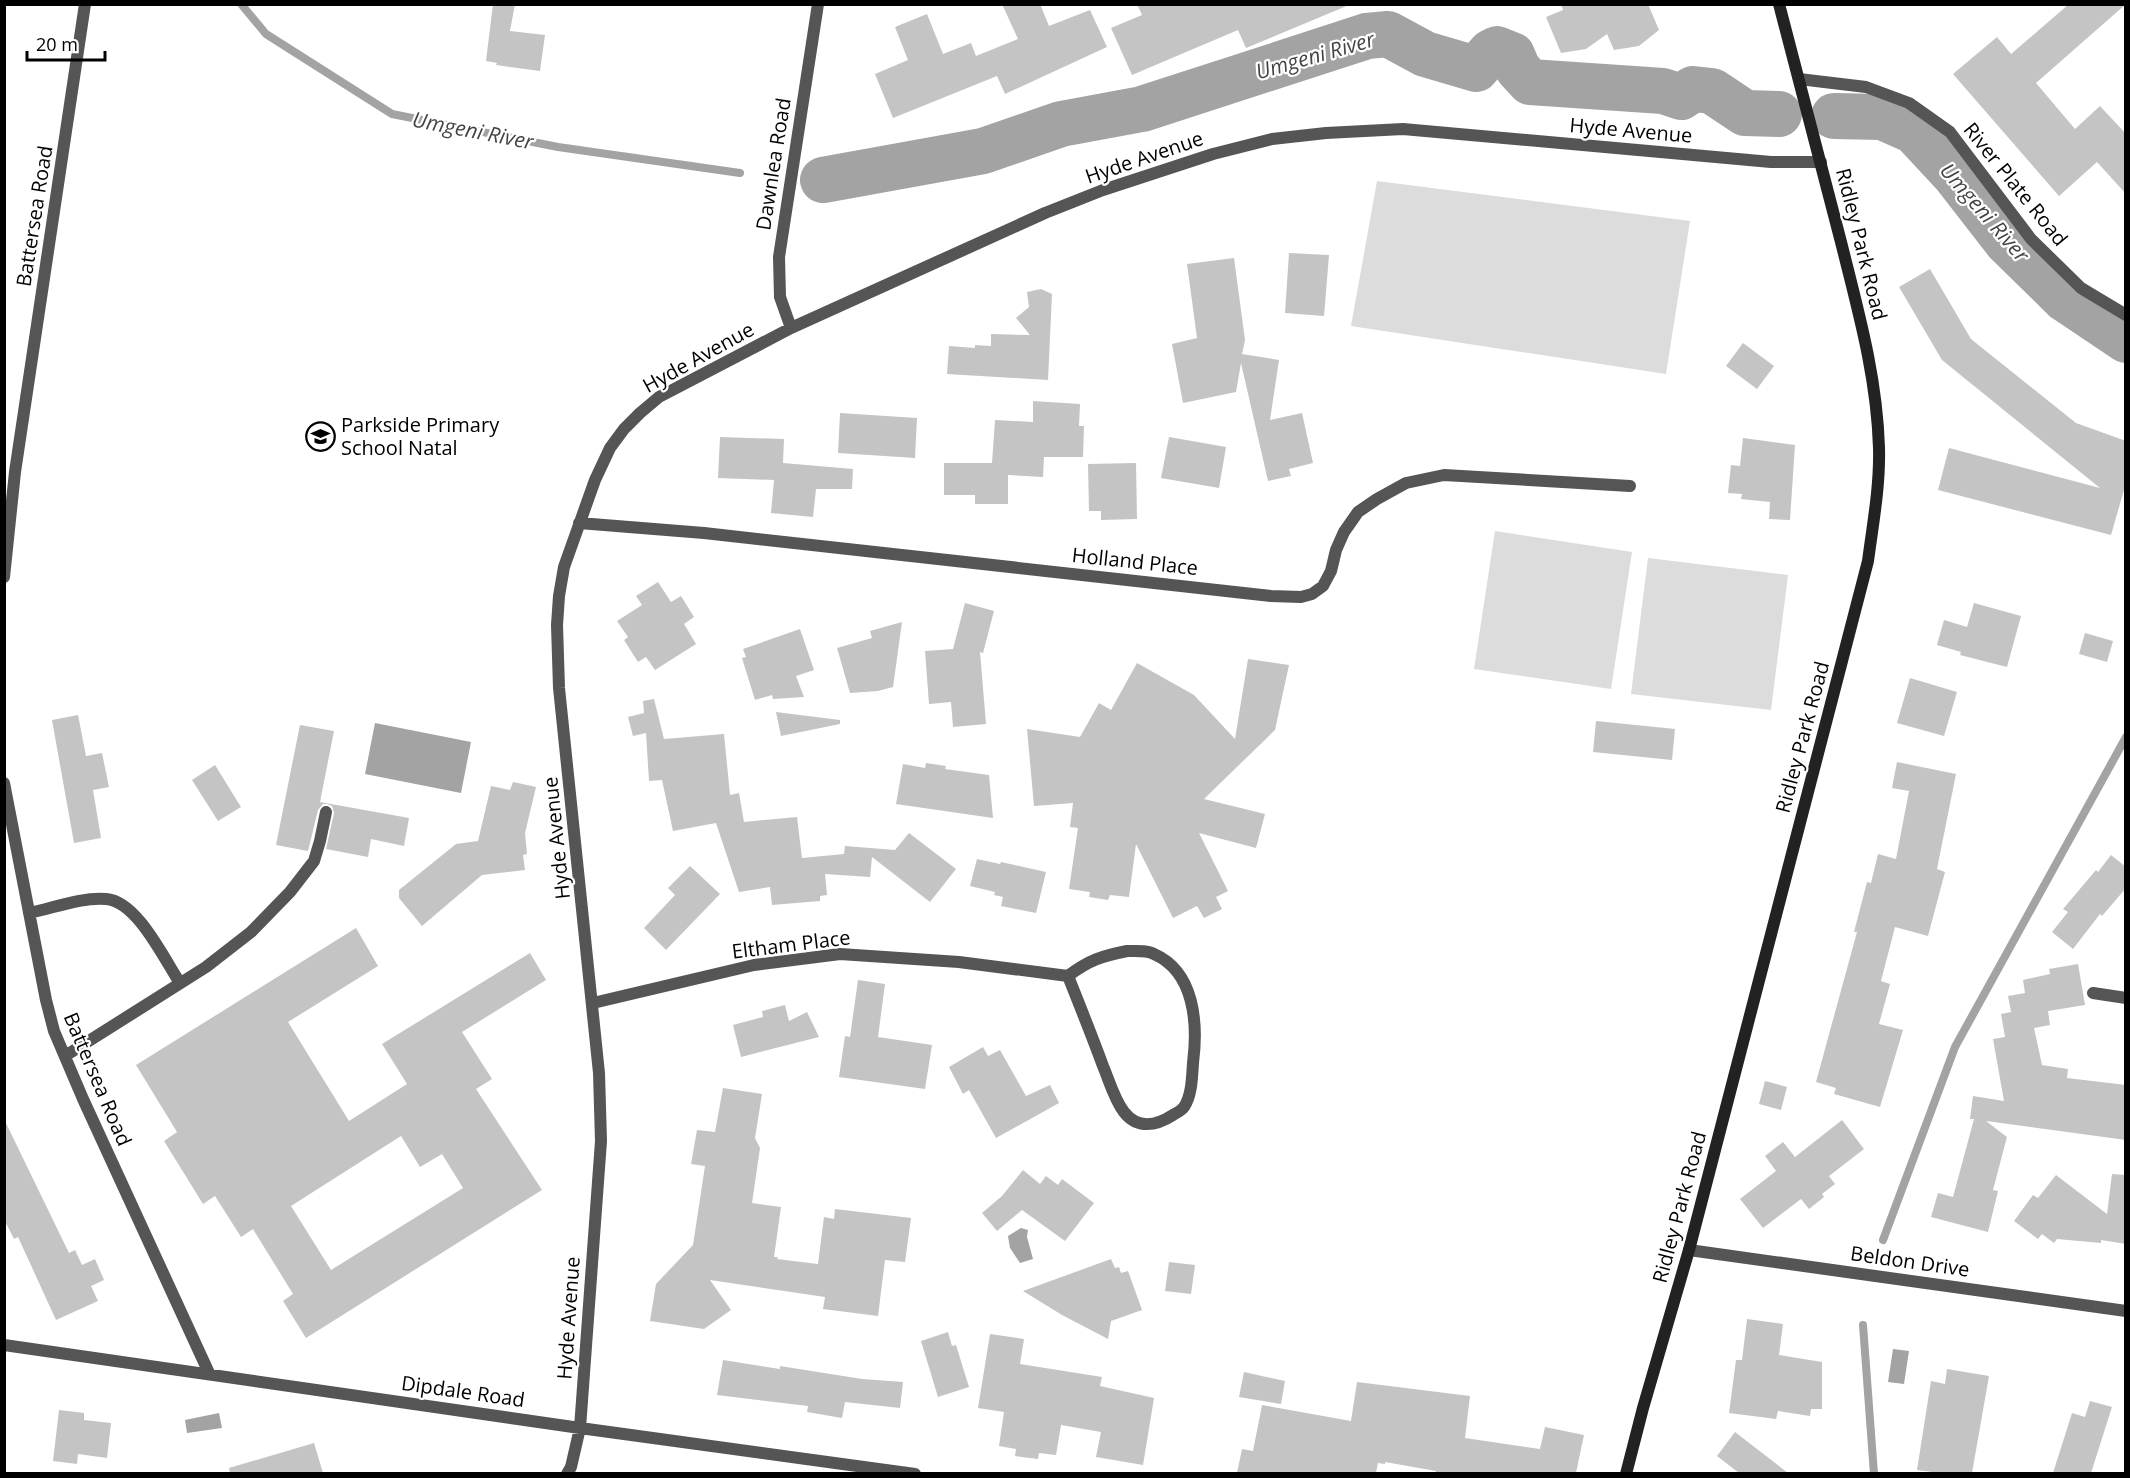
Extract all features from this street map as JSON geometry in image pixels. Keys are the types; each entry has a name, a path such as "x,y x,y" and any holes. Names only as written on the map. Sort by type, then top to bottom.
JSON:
{"street":[{"name":"Battersea Road","path":"4,577 15,472 85,4"},
{"name":"Dawnlea Road","path":"791,328 780,297 779,257 818,4"},
{"name":"Ridley Park Road","path":"1626,1473 1689,1250 1868,561 1876,506 1879,449 1876,402 1868,350 1779,4"},
{"name":"River Plate Road","path":"1798,79 1866,87 1909,103 1950,132 2031,239 2081,288 2126,315"},
{"name":"Hyde Avenue","path":"567,1473 580,1428 601,1141 600,1082 593,1003 560,688 557,644 559,596 564,567 579,523 610,448 624,429 659,397 791,328 1045,213 1103,190 1213,154 1272,139 1326,133 1403,129 1771,162 1821,162"},
{"name":"Holland Place","path":"579,523 704,533 1271,596 1301,597 1312,594 1323,586 1331,571 1336,550 1344,532 1358,513 1377,498 1406,483 1444,475 1630,486"},
{"name":"Battersea Road","path":"4,783 54,1031 209,1373"},
{"path":"64,1056 206,967 250,932 290,892 314,861 326,812"},
{"path":"29,913 88,900 109,899 122,904 133,913 180,983"},
{"path":"1127,951 1152,952 1167,962 1180,976 1188,989 1194,1016 1195,1049 1190,1092 1183,1109 1152,1125 1139,1124 1124,1112 1068,976 1085,963 1102,956 1127,951"},
{"name":"Eltham Place","path":"593,1003 754,965 840,954 959,962 1068,976"},
{"path":"2093,993 2126,998"},
{"name":"Beldon Drive","path":"1689,1250 2126,1311"},
{"name":"Dipdale Road","path":"4,1345 580,1428 915,1473"}],"shaded area":[{"path":"1377,181 1690,221 1666,374 1351,326"},
{"path":"1495,531 1632,552 1611,689 1474,669"},
{"path":"1648,558 1788,575 1771,710 1631,694"},
{"path":"375,723 471,742 461,793 365,774"},
{"path":"1021,1228 1028,1230 1027,1237 1033,1259 1020,1263 1010,1248 1008,1236"},
{"path":"1893,1349 1909,1351 1904,1384 1888,1382"},
{"path":"219,1413 222,1428 187,1433 185,1420"}],"building":[{"path":"493,4 515,4 510,31 545,35 540,71 496,65 497,63 486,61"},
{"path":"1002,4 1040,4 1049,26 1090,10 1107,47 1005,94 997,76 893,118 875,74 908,60 895,27 927,14 943,54 971,43 976,56 1018,39"},
{"path":"1137,4 1349,5 1246,48 1238,30 1132,75 1111,28 1142,15"},
{"path":"1561,4 1648,4 1659,30 1639,46 1614,50 1607,34 1586,49 1561,53 1546,17 1563,10"},
{"path":"2069,4 2126,4 2036,83 2075,129 2100,106 2126,134 2126,194 2097,162 2059,196 1953,74 1997,37 2011,54"},
{"path":"1289,253 1329,255 1324,316 1285,313"},
{"path":"1234,258 1245,340 1242,354 1279,360 1270,420 1302,413 1313,463 1289,469 1291,476 1268,481 1241,363 1236,392 1183,403 1172,344 1197,338 1187,264"},
{"path":"1930,269 1971,339 2076,423 2126,441 2126,483 2111,535 1938,490 1949,448 2100,488 1942,360 1899,287"},
{"path":"1041,289 1052,294 1048,380 947,374 949,346 975,348 975,345 991,346 991,334 1030,335 1016,318 1029,307 1027,292"},
{"path":"1743,343 1774,366 1757,389 1726,366"},
{"path":"1033,401 1080,404 1079,426 1084,426 1083,457 1044,457 1043,477 1008,475 1008,504 975,504 975,495 944,495 944,463 992,463 995,420 1033,422"},
{"path":"840,413 917,418 915,458 838,453"},
{"path":"720,437 784,439 783,463 853,469 852,489 816,489 813,517 771,513 774,480 718,478"},
{"path":"1169,437 1226,447 1219,488 1161,478"},
{"path":"1743,438 1795,445 1790,520 1769,519 1770,502 1741,499 1742,494 1728,493 1731,465 1740,466"},
{"path":"1136,463 1137,519 1101,520 1101,511 1089,511 1088,464"},
{"path":"658,582 671,602 681,596 694,617 684,624 696,644 655,670 646,657 638,662 624,640 628,637 617,621 642,605 636,596"},
{"path":"965,603 994,611 983,653 980,652 986,724 953,727 951,702 929,704 925,651 953,649"},
{"path":"1974,603 2021,616 2007,667 1960,655 1961,652 1937,645 1944,620 1967,627"},
{"path":"902,622 893,687 878,691 850,693 837,648 872,638 870,631"},
{"path":"800,629 814,670 796,676 804,697 773,699 772,695 755,700 742,658 746,657 743,649"},
{"path":"2085,633 2113,641 2107,662 2079,654"},
{"path":"1248,659 1289,665 1275,730 1204,799 1265,814 1256,848 1199,833 1228,891 1216,897 1222,909 1204,918 1197,906 1173,918 1136,844 1129,897 1110,895 1108,900 1089,897 1090,892 1069,889 1078,828 1070,827 1073,803 1034,806 1027,729 1080,737 1099,703 1111,710 1137,663 1194,695 1235,739"},
{"path":"1910,678 1957,692 1944,736 1897,723"},
{"path":"654,699 664,739 724,734 730,795 739,793 744,822 797,817 802,858 844,854 845,846 895,850 909,833 956,869 930,902 872,857 870,877 825,874 827,895 820,896 820,901 772,905 770,887 739,892 716,823 673,831 662,780 649,781 646,733 633,736 628,717 644,713 643,701"},
{"path":"776,712 840,720 840,724 781,736"},
{"path":"78,715 86,756 102,753 109,787 93,790 101,838 74,843 52,720"},
{"path":"1596,721 1675,729 1672,760 1593,752"},
{"path":"300,725 334,731 320,802 409,818 404,846 371,839 368,857 326,849 334,813 332,806 327,804 323,804 318,810 308,851 276,845"},
{"path":"1897,762 1956,774 1937,869 1945,872 1928,936 1895,927 1881,981 1890,984 1879,1024 1903,1030 1880,1107 1834,1094 1836,1088 1816,1082 1857,932 1854,932 1867,882 1871,883 1878,854 1896,859 1909,791 1892,788"},
{"path":"926,763 946,766 945,769 989,775 993,818 896,804 903,764 925,768"},
{"path":"215,765 241,807 218,821 192,780"},
{"path":"513,782 536,787 525,833 527,854 523,855 525,870 482,875 422,926 399,898 399,890 456,844 478,841 491,786 510,790"},
{"path":"2111,855 2126,867 2126,888 2102,916 2100,914 2073,949 2052,932 2068,912 2063,909"},
{"path":"977,859 1046,872 1036,913 1001,906 1003,897 994,895 995,892 970,886"},
{"path":"690,866 720,894 666,950 644,928 675,895 668,888"},
{"path":"356,928 378,966 288,1022 349,1121 407,1084 382,1044 530,953 546,980 462,1032 492,1079 476,1089 542,1190 306,1338 283,1301 293,1294 253,1229 241,1237 215,1196 203,1204 164,1141 177,1132 136,1065","holes":["401,1136 420,1167 442,1154 463,1188 331,1270 291,1206"]},
{"path":"2078,964 2085,1005 2048,1011 2050,1025 2034,1028 2042,1065 2068,1069 2067,1078 2126,1085 2126,1140 1986,1121 2007,1137 1993,1190 1998,1191 1988,1232 1931,1217 1938,1193 1953,1197 1974,1119 1970,1119 1973,1096 2004,1101 1993,1039 2005,1037 2001,1014 2011,1012 2008,996 2025,993 2023,980 2050,974 2049,969"},
{"path":"858,980 885,984 878,1037 932,1045 925,1089 839,1077 845,1036 850,1037"},
{"path":"785,1005 789,1021 807,1012 819,1037 741,1057 733,1025 763,1017 762,1011"},
{"path":"983,1047 988,1056 1000,1050 1026,1096 1050,1085 1059,1103 996,1138 969,1090 963,1094 949,1067"},
{"path":"1765,1081 1787,1087 1781,1110 1759,1104"},
{"path":"723,1088 762,1094 755,1138 760,1148 752,1203 781,1207 774,1257 818,1264 824,1217 834,1219 835,1209 911,1218 905,1262 885,1260 878,1316 823,1309 825,1297 710,1280 731,1310 704,1329 650,1321 656,1284 693,1245 705,1166 691,1164 697,1130 715,1132"},
{"path":"4,1119 69,1253 75,1250 82,1265 95,1259 104,1280 91,1286 98,1301 56,1320 18,1237 14,1239 4,1219"},
{"path":"1842,1120 1864,1149 1829,1176 1835,1184 1822,1194 1824,1197 1809,1209 1801,1199 1763,1228 1740,1199 1776,1171 1765,1156 1783,1142 1795,1157"},
{"path":"1023,1170 1040,1184 1046,1176 1058,1185 1062,1179 1094,1203 1065,1241 1022,1210 997,1231 982,1213 1002,1196"},
{"path":"2112,1174 2126,1175 2126,1244 2101,1240 2101,1243 2057,1239 2054,1243 2042,1234 2038,1239 2014,1221 2033,1195 2038,1198 2056,1175 2107,1214"},
{"path":"1111,1259 1115,1268 1119,1267 1121,1273 1128,1271 1142,1310 1111,1321 1108,1339 1023,1291"},
{"path":"1169,1262 1195,1265 1191,1294 1165,1291"},
{"path":"1747,1319 1783,1324 1779,1355 1822,1362 1822,1409 1811,1409 1810,1416 1778,1411 1776,1419 1729,1413 1736,1360 1742,1360"},
{"path":"948,1332 952,1346 956,1345 969,1387 938,1397 921,1341"},
{"path":"990,1334 1024,1339 1020,1364 1102,1377 1100,1386 1154,1398 1143,1465 1096,1457 1101,1432 1061,1425 1056,1455 1039,1453 1038,1459 1015,1456 1016,1449 999,1446 1004,1412 978,1408"},
{"path":"723,1360 780,1369 780,1366 862,1379 903,1382 900,1408 845,1402 842,1418 807,1412 808,1406 717,1395"},
{"path":"1947,1369 1989,1376 1972,1473 1917,1470 1931,1381 1945,1384"},
{"path":"1244,1372 1285,1381 1281,1404 1239,1397"},
{"path":"1357,1382 1470,1396 1465,1438 1540,1449 1545,1427 1584,1435 1576,1473 1435,1473 1436,1471 1385,1462 1385,1464 1378,1463 1376,1473 1237,1473 1242,1449 1253,1451 1262,1405 1351,1421"},
{"path":"2090,1401 2112,1407 2091,1473 2053,1473 2072,1413 2085,1417"},
{"path":"59,1410 84,1413 84,1420 111,1423 107,1458 78,1454 77,1464 53,1461"},
{"path":"1735,1432 1788,1473 1739,1473 1717,1456"},
{"path":"314,1443 323,1473 230,1473 229,1468"}],"waterway":[{"name":"Umgeni River","path":"241,4 266,34 392,114 558,147 740,173"},
{"name":"Umgeni River","path":"823,180 983,151 1061,124 1142,109 1367,36 1388,34 1425,54 1476,69 1491,52 1497,49 1512,55 1518,69 1530,82 1663,91 1681,97 1693,89 1712,91 1745,113 1779,114"},
{"name":"Umgeni River","path":"1834,116 1882,117 1914,131 1954,174 2006,241 2065,299 2126,340"},
{"path":"1883,1240 1955,1047 2126,737"},
{"path":"1863,1325 1874,1474"}],"place":[{"name":"Parkside Primary School Natal","path":"320,436"}]}
